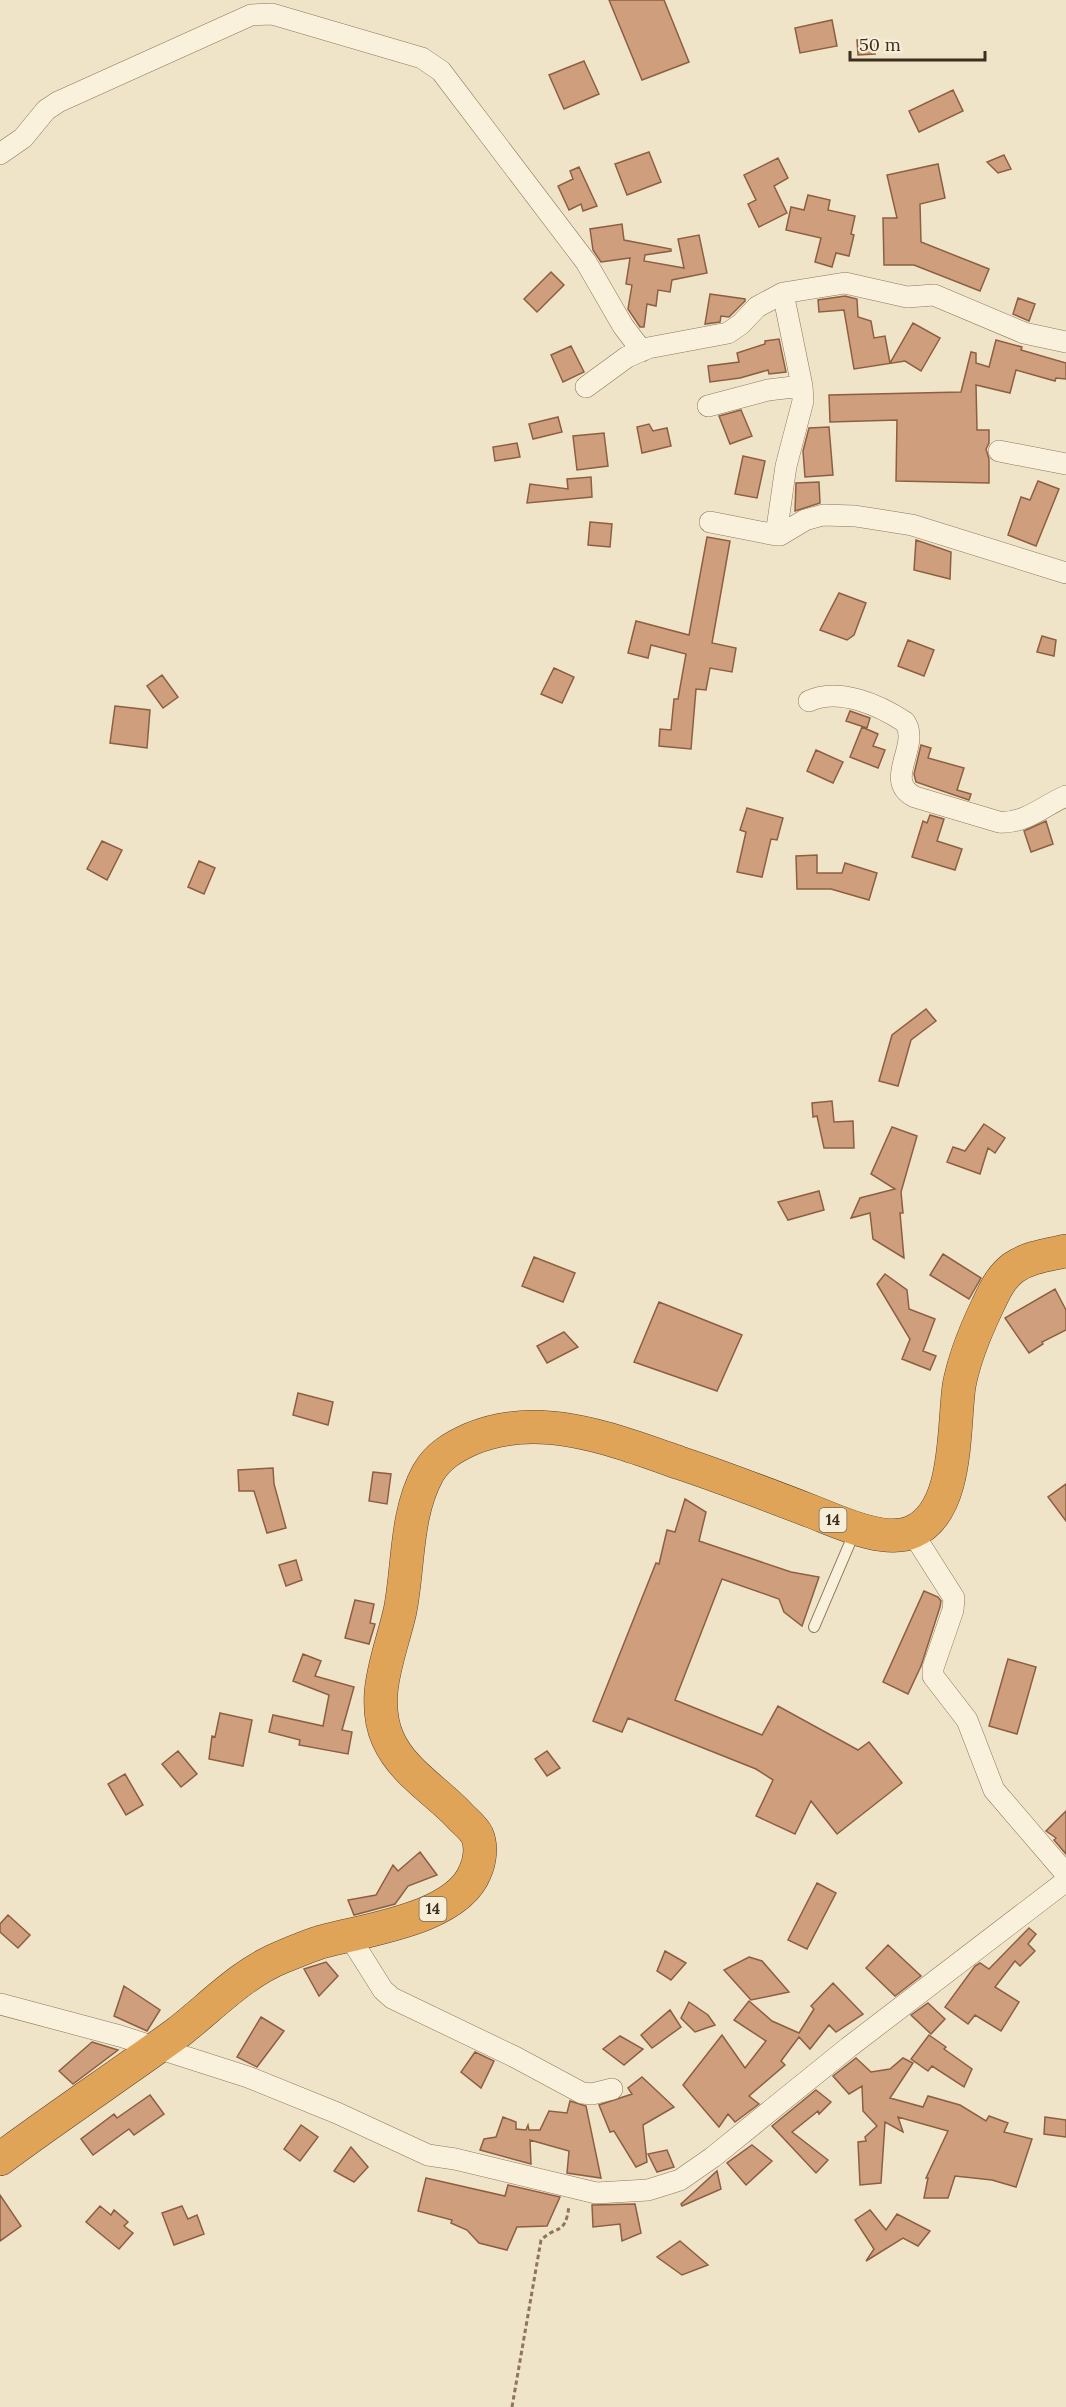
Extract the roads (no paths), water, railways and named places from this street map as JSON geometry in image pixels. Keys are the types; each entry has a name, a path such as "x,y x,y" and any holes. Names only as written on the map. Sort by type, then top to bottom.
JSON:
{"highway":[{"path":"912,1532 935,1514 946,1491 960,1383 980,1323 1001,1279 1027,1260 1066,1251"},
{"name":"14","path":"0,2159 176,2034 235,1986 276,1959 320,1943 412,1919 458,1895 473,1876 480,1846 474,1832 400,1760 384,1731 380,1702 381,1685 400,1610 417,1501 430,1468 444,1452 475,1437 513,1427 550,1428 604,1436 731,1480 856,1528 889,1535 912,1532"}],"street":[{"path":"0,154 23,138 46,110 58,102 251,15 272,14 422,58 441,71 586,262 623,326 642,351"},
{"path":"586,387 627,357 642,351 728,333 770,298 783,293 845,282 907,297 934,295 1024,333 1066,342"},
{"path":"776,535 786,466 802,407 802,386 783,293"},
{"path":"708,406 768,390 802,386"},
{"path":"999,451 1066,464"},
{"path":"710,522 776,535 784,533 805,520 823,515 855,516 912,525 1066,573"},
{"path":"809,701 820,696 858,700 905,723 910,735 900,779 903,789 915,797 999,822 1011,823 1021,821 1066,796"},
{"path":"912,1532 954,1598 953,1610 933,1668 933,1676 967,1720 994,1790 1066,1874"},
{"path":"0,2004 156,2047 248,2077 337,2113 428,2155 596,2193 648,2190 680,2180 713,2157 849,2047 1066,1881"},
{"path":"349,1936 383,1990 392,1998 515,2057 582,2093 592,2094 612,2089"}],"lane":[{"path":"814,1627 856,1528"}]}
